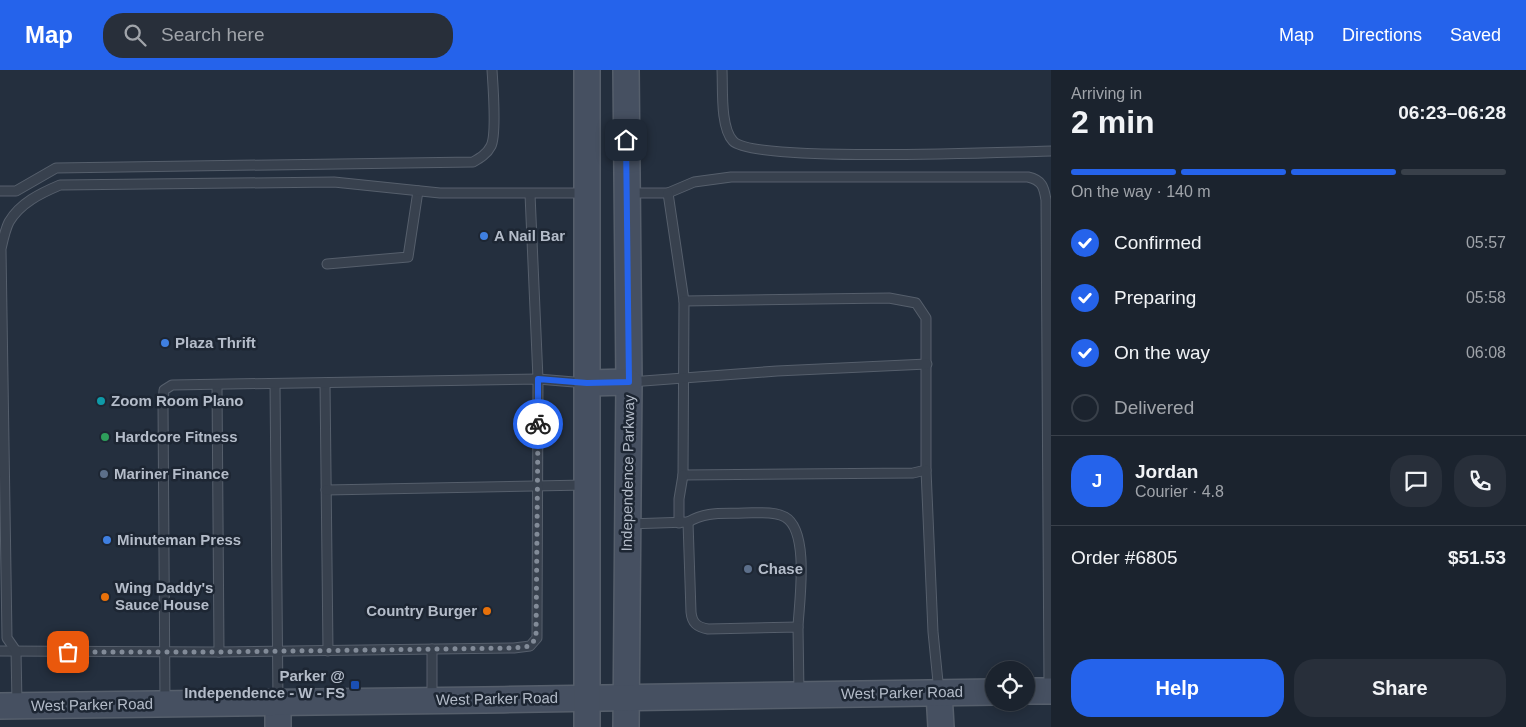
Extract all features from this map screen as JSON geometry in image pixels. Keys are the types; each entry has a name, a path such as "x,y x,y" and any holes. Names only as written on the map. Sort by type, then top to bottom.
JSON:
{"main road":[{"path":"587,70 587,727"},
{"name":"Independence Parkway","path":"626,70 629,382 626,727"},
{"path":"587,383 629,382"},
{"path":"939,692 940,727"},
{"name":"West Parker Road","path":"12,713 165,704 985,692"},
{"path":"278,702 278,727"}],"lane":[{"path":"0,191 16,191 56,168 473,162 484,155 492,145 492,70"},
{"path":"722,70 726,131 737,145 801,153 905,154 1051,151"},
{"path":"627,193 668,193 694,182 731,177 1028,177 1036,178 1044,187 1046,200 1042,691"},
{"path":"12,713 16,652 7,638 1,249 9,222 22,207 41,193 60,185 334,182 440,194 587,193"},
{"path":"327,264 408,257 418,191"},
{"path":"668,193 684,301 683,475 679,499 684,522 692,620 696,624 708,629 798,627"},
{"path":"0,652 328,651 514,648 530,646 536,638 538,379 530,194"},
{"path":"684,301 889,298 916,303 926,318 926,470 932,632 939,692"},
{"path":"629,382 777,371 927,364"},
{"path":"165,704 164,390 172,385 538,379 587,383"},
{"path":"325,383 328,651"},
{"path":"275,384 278,702"},
{"path":"217,385 219,652"},
{"path":"683,475 914,473 926,470"},
{"path":"326,490 586,485"},
{"path":"628,524 684,522 705,514 767,513 786,518 793,525 800,542 799,696"},
{"path":"432,649 432,700"}],"way so far":[{"path":"68,652 219,652 514,648 530,646 536,638 538,424"}],"place":[{"name":"A Nail Bar","path":"484,236"},
{"name":"Plaza Thrift","path":"165,343"},
{"name":"Zoom Room Plano","path":"101,401"},
{"name":"Hardcore Fitness","path":"105,437"},
{"name":"Mariner Finance","path":"104,474"},
{"name":"Minuteman Press","path":"107,540"},
{"name":"Chase","path":"748,569"},
{"name":"Wing Daddy's Sauce House","path":"105,597"},
{"name":"Country Burger","path":"487,611"},
{"name":"Parker @ Independence - W - FS","path":"355,685"}],"route":[{"path":"538,424 538,379 587,383 629,382 626,140"}]}
